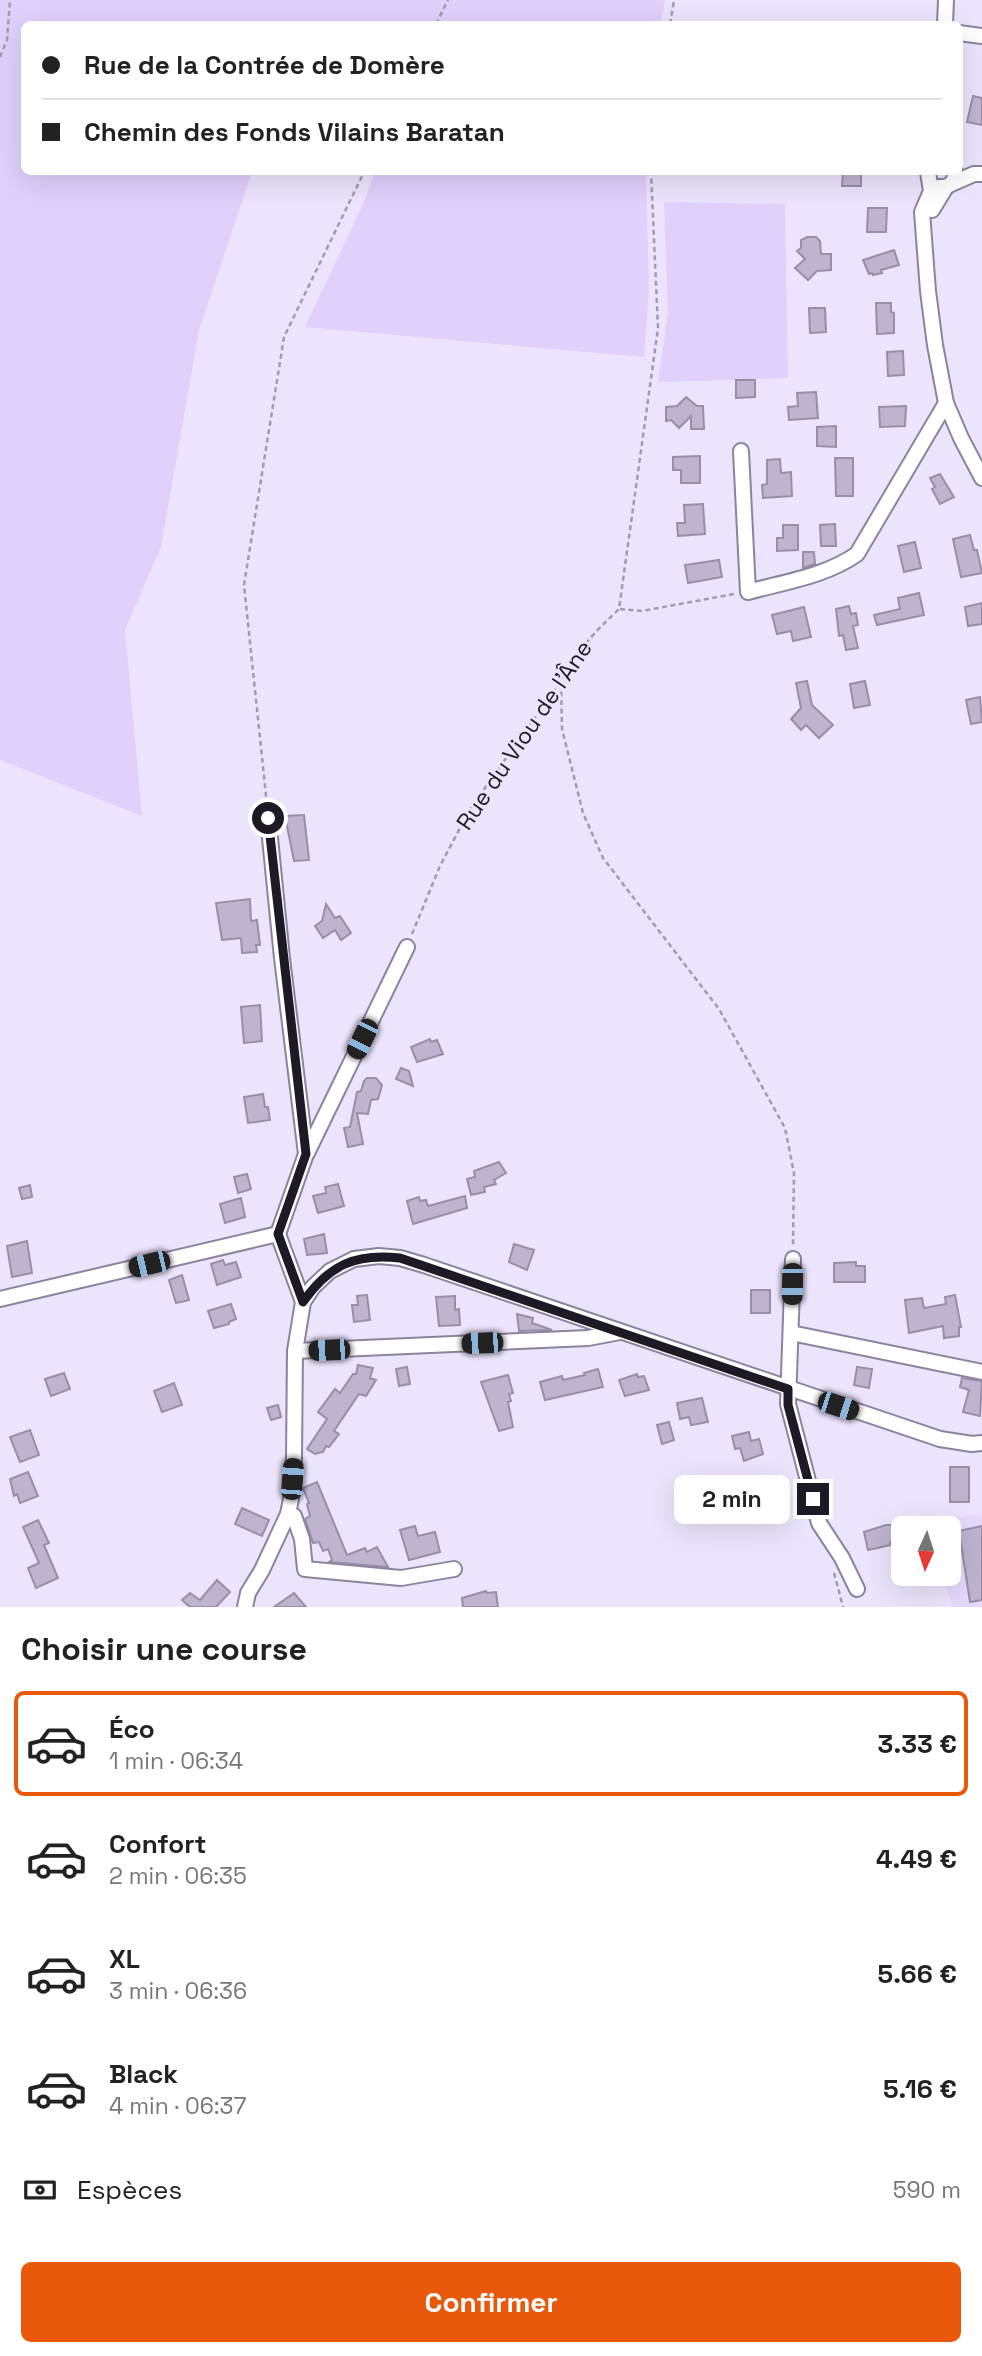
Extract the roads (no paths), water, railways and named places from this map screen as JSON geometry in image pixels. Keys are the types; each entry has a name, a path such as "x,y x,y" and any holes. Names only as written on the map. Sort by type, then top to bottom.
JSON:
{"street":[{"path":"945,21 946,0"},
{"path":"963,34 982,36"},
{"path":"963,164 982,166"},
{"path":"930,177 936,186 982,174"},
{"path":"930,177 931,191 922,212 935,345 946,402 982,478"},
{"path":"924,234 931,211 951,181"},
{"path":"741,451 748,592 819,573 857,554 946,402"},
{"path":"268,818 306,1154"},
{"path":"303,1302 278,1234 306,1154 407,947"},
{"path":"0,1299 278,1234"},
{"path":"245,1607 248,1593 262,1570 288,1514 294,1458 295,1351 303,1302 313,1287 330,1271 354,1259 379,1256 424,1265 940,1439 982,1443"},
{"path":"793,1259 788,1405 819,1523 842,1558 857,1589"},
{"path":"295,1351 588,1338 620,1332"},
{"path":"791,1333 982,1372"},
{"path":"288,1514 294,1516 302,1539 305,1569 401,1578 454,1569"},
{"path":"255,1607 262,1570"}]}
